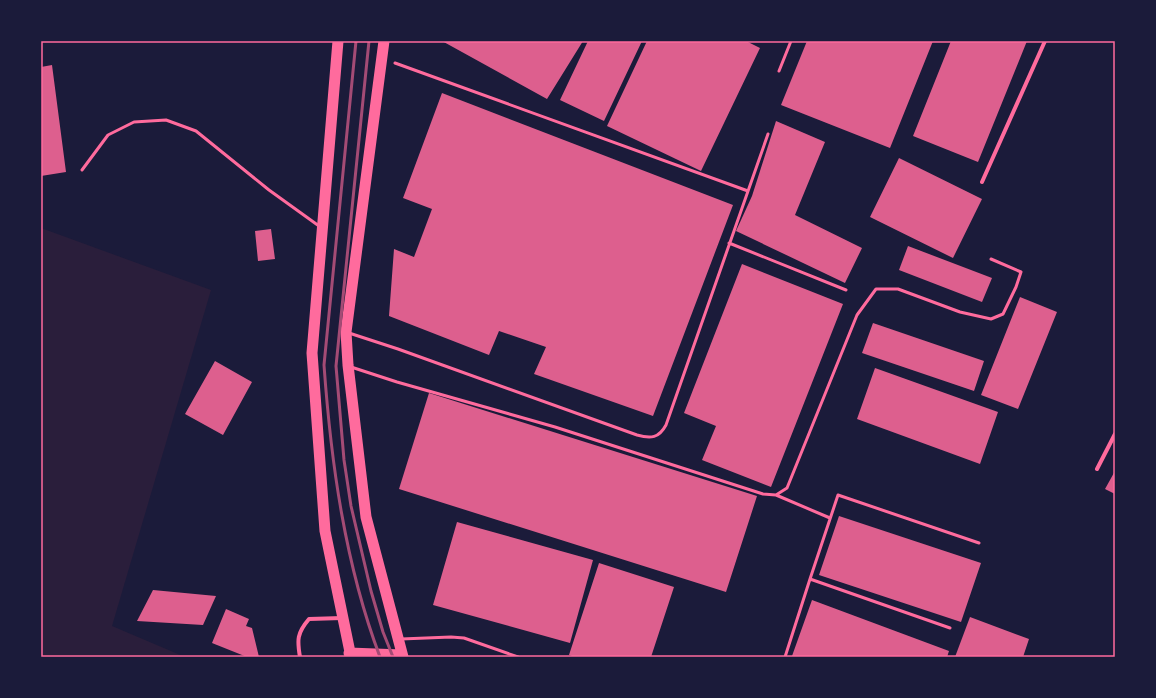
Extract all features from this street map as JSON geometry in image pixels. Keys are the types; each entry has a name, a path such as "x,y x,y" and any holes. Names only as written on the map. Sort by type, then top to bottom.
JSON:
{"highway":[{"path":"338,41 312,353 325,531 350,655 403,656 366,517 348,366 346,332 384,41"}],"street":[{"path":"982,182 1045,41"},
{"path":"1097,469 1115,434"},
{"path":"300,657 298,641 302,627 309,619 342,618"}],"lane":[{"path":"779,71 791,41"},
{"path":"395,63 748,191"},
{"path":"82,170 108,135 134,122 166,120 196,131 269,190 322,228"},
{"path":"346,332 398,348 637,435 646,438 655,437 662,432 666,425 768,134"},
{"path":"729,244 846,290"},
{"path":"776,495 787,488 857,315 876,289 898,289 960,312 991,319 1003,314 1016,287 1021,272 991,259"},
{"path":"348,366 397,382 555,427 763,494 776,495 830,518"},
{"path":"785,657 838,495 979,543"},
{"path":"810,578 950,628"},
{"path":"398,639 451,636 464,638 518,657"}],"shaded area":[{"path":"41,228 211,290 112,626 185,657 41,657"}],"building":[{"path":"442,41 583,41 547,99"},
{"path":"588,41 642,41 604,121 560,100"},
{"path":"647,41 746,41 760,48 701,171 607,126"},
{"path":"807,41 933,41 890,148 781,105"},
{"path":"951,41 1027,41 978,162 913,136"},
{"path":"52,65 66,172 41,176 41,67"},
{"path":"442,93 733,205 653,416 534,374 546,347 499,331 489,355 389,316 394,249 414,257 432,209 403,198"},
{"path":"776,121 825,142 795,215 862,248 845,283 736,231 752,196"},
{"path":"899,158 982,199 953,258 870,217"},
{"path":"271,229 275,259 258,261 255,231"},
{"path":"908,246 992,278 982,302 899,270"},
{"path":"742,264 843,304 771,487 702,460 716,426 684,413"},
{"path":"1020,297 1057,312 1018,409 981,395"},
{"path":"873,323 984,361 974,391 862,353"},
{"path":"215,361 252,382 223,435 185,414"},
{"path":"875,368 998,412 980,464 857,419"},
{"path":"429,393 757,496 726,592 399,489"},
{"path":"1115,471 1115,494 1105,489"},
{"path":"839,516 981,563 961,622 819,575"},
{"path":"457,522 593,560 570,643 433,605"},
{"path":"599,563 674,587 651,657 575,657 569,655"},
{"path":"153,590 216,596 203,625 137,621"},
{"path":"812,600 949,651 947,657 792,656"},
{"path":"226,609 249,619 246,626 252,628 259,657 247,657 212,643"},
{"path":"970,617 1029,639 1023,657 955,657"}],"railway":[{"path":"356,41 324,365 331,439 349,550 357,586 380,657"},
{"path":"369,41 336,366 344,460 351,506 371,591 383,632 393,657"}]}
